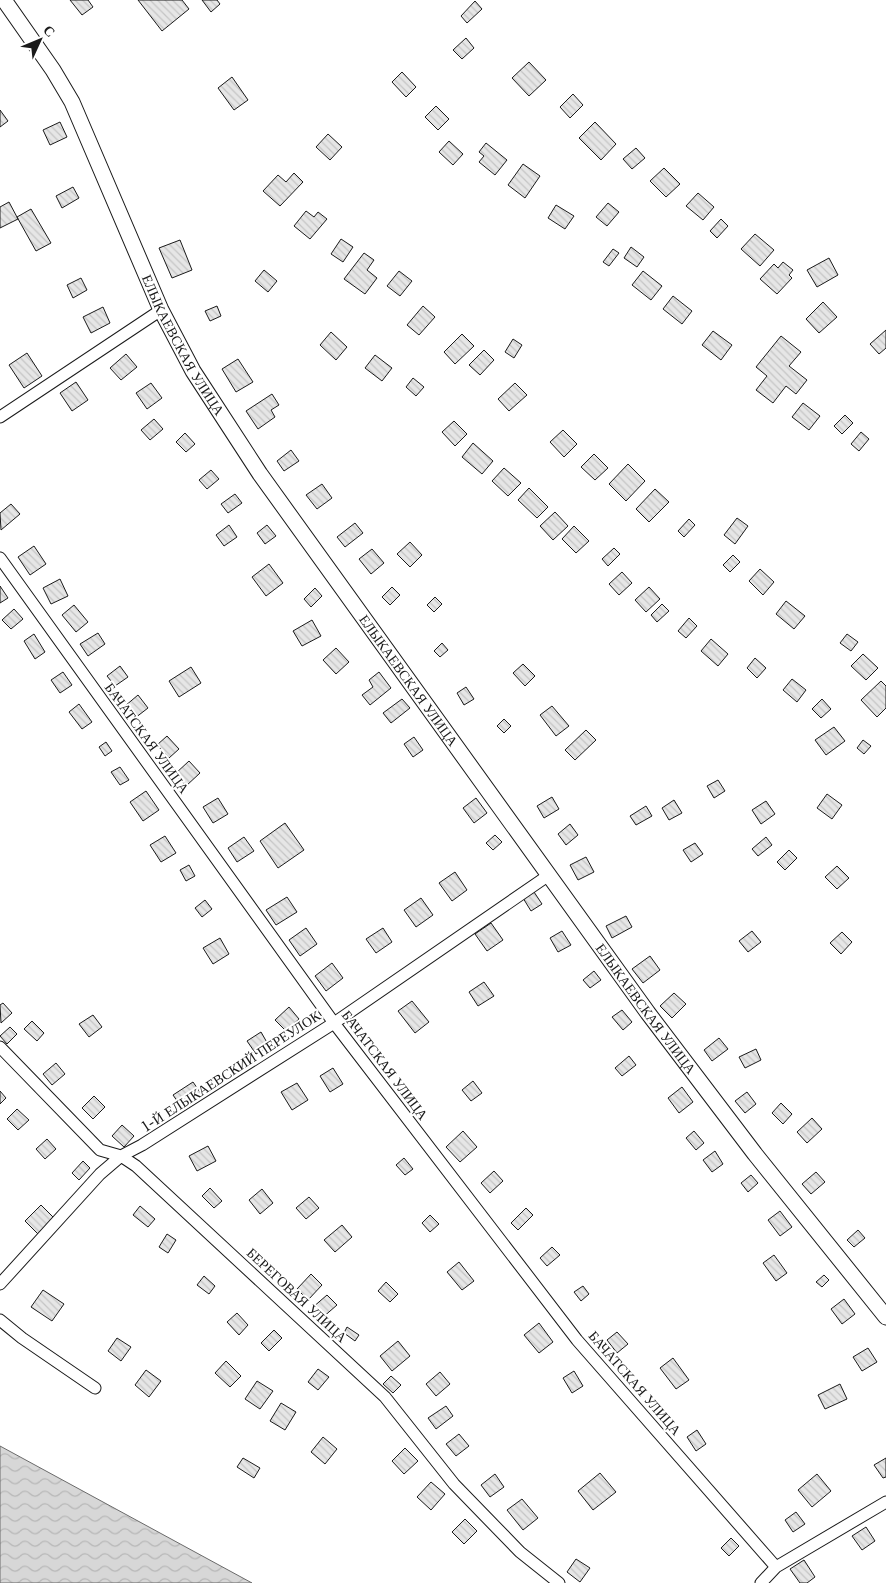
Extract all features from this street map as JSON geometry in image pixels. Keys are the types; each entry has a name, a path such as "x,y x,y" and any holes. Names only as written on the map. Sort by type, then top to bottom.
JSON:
{"street":[{"name":"ЕЛЫКАЕВСКАЯ УЛИЦА","path":"4,0 53,70 72,102 161,310 193,371 260,474 654,1021 755,1154 886,1317"},
{"path":"0,417 161,310"},
{"name":"БАЧАТСКАЯ УЛИЦА","path":"0,558 334,1023 577,1340 776,1567"},
{"name":"1-Й ЕЛЫКАЕВСКИЙ ПЕРЕУЛОК","path":"0,1284 100,1174 121,1156 142,1145 334,1023 549,875"},
{"name":"БЕРЕГОВАЯ УЛИЦА","path":"0,1047 100,1150 121,1156 136,1166 385,1397 454,1484 520,1552 559,1583"},
{"path":"0,1320 22,1338 95,1388"},
{"path":"761,1583 776,1567 886,1502"}],"water":[{"path":"0,1446 252,1583 0,1583"}],"building":[{"path":"70,0 88,0 93,7 82,15"},
{"path":"138,0 182,0 189,9 162,31"},
{"path":"202,0 217,0 220,4 211,12"},
{"path":"475,1 482,9 467,23 461,16"},
{"path":"466,38 474,48 462,59 453,50"},
{"path":"529,62 546,80 529,96 512,78"},
{"path":"402,72 416,87 406,97 392,82"},
{"path":"232,77 248,100 234,110 218,88"},
{"path":"573,94 583,105 570,118 560,107"},
{"path":"436,106 449,119 438,130 425,117"},
{"path":"0,110 8,121 0,127"},
{"path":"60,122 67,137 50,145 43,130"},
{"path":"595,122 616,144 601,160 579,138"},
{"path":"328,134 342,147 330,160 316,147"},
{"path":"449,141 463,154 453,165 439,152"},
{"path":"486,143 507,160 495,175 479,162 484,156 479,152"},
{"path":"636,148 645,158 632,169 623,159"},
{"path":"523,164 540,176 525,198 508,185"},
{"path":"664,168 680,184 666,197 650,181"},
{"path":"294,173 303,182 280,206 263,191 278,175 286,182"},
{"path":"73,187 79,198 62,208 56,196"},
{"path":"698,193 714,207 703,220 686,206"},
{"path":"9,202 18,219 0,228 0,207"},
{"path":"608,203 619,212 607,226 596,217"},
{"path":"556,205 574,216 565,229 548,218"},
{"path":"31,209 51,243 36,251 17,217"},
{"path":"306,211 314,217 318,212 327,219 310,239 294,226"},
{"path":"721,219 728,226 717,238 710,231"},
{"path":"755,234 774,250 760,266 741,249"},
{"path":"341,239 353,247 343,262 331,254"},
{"path":"180,240 192,270 172,278 159,248"},
{"path":"631,247 644,257 637,267 624,258"},
{"path":"613,249 619,253 609,266 603,262"},
{"path":"364,253 374,260 367,270 377,278 365,294 344,279"},
{"path":"829,258 838,275 817,287 807,270"},
{"path":"783,262 793,270 789,275 792,278 777,294 760,279 774,264 778,268"},
{"path":"264,270 277,281 268,292 255,281"},
{"path":"399,271 412,281 400,296 387,286"},
{"path":"643,271 662,286 651,300 632,285"},
{"path":"81,278 87,290 73,298 67,285"},
{"path":"673,296 692,311 682,324 663,309"},
{"path":"823,302 837,317 819,333 806,319"},
{"path":"217,306 221,316 210,321 205,311"},
{"path":"423,306 435,317 419,335 407,325"},
{"path":"103,307 110,323 91,333 83,317"},
{"path":"886,330 886,348 879,354 870,344"},
{"path":"713,331 732,345 721,360 702,345"},
{"path":"331,332 347,347 336,360 320,345"},
{"path":"462,334 474,346 455,364 444,352"},
{"path":"781,336 801,352 789,366 807,380 796,394 786,386 773,403 756,390 767,376 756,367"},
{"path":"513,339 522,345 514,358 505,352"},
{"path":"484,350 494,360 480,375 469,365"},
{"path":"27,353 42,376 24,388 9,365"},
{"path":"126,354 137,367 121,380 110,368"},
{"path":"375,355 392,368 382,381 365,368"},
{"path":"238,359 253,382 236,392 222,369"},
{"path":"413,378 424,387 416,396 406,387"},
{"path":"76,382 88,400 72,411 60,393"},
{"path":"151,383 162,398 147,409 136,393"},
{"path":"515,383 527,395 509,411 498,399"},
{"path":"272,394 279,405 271,410 275,417 258,429 246,411"},
{"path":"803,403 820,416 809,430 792,417"},
{"path":"845,415 853,423 842,434 834,426"},
{"path":"154,419 163,429 150,440 141,430"},
{"path":"454,421 467,434 455,446 442,432"},
{"path":"563,430 577,444 564,457 550,442"},
{"path":"861,432 869,439 859,451 851,444"},
{"path":"185,433 195,444 186,452 176,442"},
{"path":"473,443 493,461 482,474 462,457"},
{"path":"291,450 299,461 284,471 277,461"},
{"path":"594,454 608,468 595,480 581,467"},
{"path":"628,464 645,481 626,501 609,484"},
{"path":"504,468 521,483 508,496 492,481"},
{"path":"211,470 219,479 207,489 199,480"},
{"path":"322,484 332,498 317,509 306,495"},
{"path":"529,488 548,507 537,518 518,500"},
{"path":"655,489 669,502 649,522 636,509"},
{"path":"235,494 242,503 228,513 221,504"},
{"path":"11,504 20,514 1,530 0,513"},
{"path":"555,512 568,526 553,540 540,526"},
{"path":"737,518 748,526 735,544 724,535"},
{"path":"689,519 695,525 684,537 678,531"},
{"path":"355,523 363,533 345,547 337,537"},
{"path":"229,525 237,537 224,546 216,535"},
{"path":"267,525 276,536 265,544 257,533"},
{"path":"574,526 589,541 576,553 562,539"},
{"path":"410,542 422,555 410,567 397,554"},
{"path":"34,546 46,564 30,575 18,557"},
{"path":"614,548 620,554 608,566 602,559"},
{"path":"372,549 384,563 371,574 359,559"},
{"path":"733,555 740,562 730,572 723,565"},
{"path":"269,564 283,583 266,596 252,577"},
{"path":"760,569 774,582 763,595 749,581"},
{"path":"622,572 632,583 619,595 609,584"},
{"path":"60,579 68,596 51,604 43,588"},
{"path":"0,586 8,598 0,603"},
{"path":"392,587 400,595 390,605 382,597"},
{"path":"649,587 660,599 646,612 635,600"},
{"path":"315,588 322,596 311,607 304,599"},
{"path":"435,597 442,604 434,612 427,605"},
{"path":"786,601 805,616 794,629 776,614"},
{"path":"662,604 669,611 657,622 651,615"},
{"path":"74,605 88,622 76,632 62,615"},
{"path":"14,609 23,619 11,629 2,620"},
{"path":"689,618 697,626 686,638 678,631"},
{"path":"312,620 321,636 302,646 293,631"},
{"path":"98,633 105,644 88,656 80,644"},
{"path":"34,634 45,652 35,659 24,641"},
{"path":"847,634 858,642 851,651 840,643"},
{"path":"711,639 728,654 718,666 701,651"},
{"path":"442,643 448,650 440,657 434,651"},
{"path":"336,648 349,662 336,674 323,660"},
{"path":"863,654 878,668 866,680 851,666"},
{"path":"755,658 766,668 757,678 747,668"},
{"path":"523,664 535,676 525,686 513,673"},
{"path":"120,666 128,677 115,686 107,676"},
{"path":"191,667 201,683 179,697 169,681"},
{"path":"63,672 72,685 60,693 51,680"},
{"path":"379,672 391,688 370,705 362,695 373,687 369,680"},
{"path":"792,679 806,690 797,702 783,690"},
{"path":"881,681 886,686 886,708 877,717 861,700"},
{"path":"466,687 474,699 464,705 457,693"},
{"path":"138,695 148,708 135,718 125,706"},
{"path":"402,699 410,708 391,723 383,713"},
{"path":"822,699 831,709 821,718 812,709"},
{"path":"79,704 92,722 82,729 69,712"},
{"path":"552,706 569,726 556,736 540,715"},
{"path":"504,719 511,726 504,733 497,726"},
{"path":"834,727 845,741 826,755 815,740"},
{"path":"586,730 596,740 575,760 565,750"},
{"path":"167,736 179,749 169,758 157,745"},
{"path":"414,737 423,750 413,757 404,744"},
{"path":"863,740 871,746 864,754 857,748"},
{"path":"106,742 112,751 105,756 99,747"},
{"path":"189,761 200,773 186,786 175,774"},
{"path":"120,767 129,780 120,785 111,772"},
{"path":"718,780 725,791 714,798 707,786"},
{"path":"146,791 159,810 143,821 130,802"},
{"path":"827,794 842,805 832,819 817,808"},
{"path":"552,797 559,809 544,818 537,806"},
{"path":"218,798 228,814 213,823 203,807"},
{"path":"476,798 487,813 474,823 463,808"},
{"path":"674,800 682,813 669,820 662,808"},
{"path":"766,801 775,814 761,824 752,810"},
{"path":"646,806 652,816 636,825 630,816"},
{"path":"285,823 304,850 278,868 260,841"},
{"path":"570,824 578,835 566,845 558,834"},
{"path":"495,835 502,842 493,850 486,843"},
{"path":"165,836 176,853 161,862 150,845"},
{"path":"244,837 254,851 237,862 228,848"},
{"path":"766,837 772,845 758,856 752,849"},
{"path":"695,843 703,854 691,862 683,850"},
{"path":"789,850 797,858 785,870 777,862"},
{"path":"586,857 594,872 578,880 570,865"},
{"path":"189,865 195,876 186,881 180,870"},
{"path":"837,866 849,878 837,889 825,877"},
{"path":"455,872 467,890 452,901 439,883"},
{"path":"534,892 542,904 531,911 523,898"},
{"path":"287,897 297,912 276,925 266,910"},
{"path":"421,898 433,915 416,927 404,910"},
{"path":"205,900 212,909 202,917 195,908"},
{"path":"626,916 632,927 612,938 606,926"},
{"path":"491,923 503,940 487,951 475,934"},
{"path":"306,928 317,944 300,956 289,940"},
{"path":"383,928 392,942 376,953 366,939"},
{"path":"562,931 571,945 558,952 550,938"},
{"path":"752,931 761,942 748,952 739,941"},
{"path":"842,932 852,942 841,954 830,943"},
{"path":"220,938 229,954 213,964 203,948"},
{"path":"650,956 660,970 643,983 632,969"},
{"path":"332,963 343,978 326,991 315,976"},
{"path":"594,971 601,980 590,988 583,980"},
{"path":"484,982 494,996 478,1006 469,992"},
{"path":"674,993 686,1004 672,1018 660,1006"},
{"path":"412,1001 429,1022 415,1033 398,1011"},
{"path":"3,1003 12,1013 1,1023 0,1005"},
{"path":"289,1007 299,1019 286,1031 275,1020"},
{"path":"622,1010 632,1022 623,1030 612,1017"},
{"path":"93,1015 102,1027 89,1037 79,1024"},
{"path":"32,1021 44,1033 37,1041 24,1029"},
{"path":"10,1027 17,1034 7,1044 0,1036"},
{"path":"261,1032 269,1046 256,1054 247,1041"},
{"path":"719,1038 728,1049 712,1061 704,1050"},
{"path":"756,1049 761,1060 745,1068 739,1057"},
{"path":"629,1056 636,1065 622,1076 615,1068"},
{"path":"56,1063 65,1074 52,1085 43,1074"},
{"path":"333,1068 343,1084 330,1092 320,1076"},
{"path":"473,1081 482,1093 471,1101 462,1090"},
{"path":"193,1082 202,1095 182,1108 173,1095"},
{"path":"297,1083 308,1100 292,1110 281,1092"},
{"path":"682,1087 693,1102 679,1113 668,1098"},
{"path":"0,1091 6,1098 0,1104"},
{"path":"747,1092 756,1104 745,1113 735,1101"},
{"path":"94,1096 105,1107 93,1119 82,1108"},
{"path":"781,1103 792,1114 783,1124 772,1113"},
{"path":"17,1109 29,1120 18,1130 7,1119"},
{"path":"812,1118 822,1129 807,1143 797,1132"},
{"path":"122,1125 134,1136 124,1147 112,1136"},
{"path":"463,1131 477,1147 460,1162 446,1147"},
{"path":"694,1131 704,1143 696,1150 686,1138"},
{"path":"47,1139 56,1149 45,1159 36,1149"},
{"path":"208,1146 216,1161 197,1171 189,1156"},
{"path":"715,1151 723,1164 712,1172 703,1160"},
{"path":"404,1158 413,1169 405,1175 396,1165"},
{"path":"83,1161 90,1168 79,1180 72,1173"},
{"path":"494,1171 503,1181 490,1193 481,1183"},
{"path":"816,1172 825,1182 811,1194 802,1184"},
{"path":"751,1175 758,1183 748,1192 741,1183"},
{"path":"210,1188 222,1201 214,1208 202,1196"},
{"path":"262,1189 273,1203 260,1214 249,1200"},
{"path":"309,1197 319,1208 306,1219 296,1208"},
{"path":"41,1205 56,1220 40,1236 25,1221"},
{"path":"140,1206 155,1219 148,1227 133,1215"},
{"path":"526,1208 533,1215 518,1230 511,1223"},
{"path":"780,1211 792,1227 780,1236 768,1220"},
{"path":"430,1215 439,1224 430,1232 422,1223"},
{"path":"342,1225 352,1237 335,1252 324,1240"},
{"path":"858,1230 865,1238 854,1247 847,1240"},
{"path":"167,1234 176,1240 168,1253 159,1247"},
{"path":"552,1247 560,1255 547,1266 540,1258"},
{"path":"774,1255 787,1273 776,1281 763,1263"},
{"path":"459,1262 474,1281 462,1290 447,1272"},
{"path":"311,1274 322,1285 308,1300 297,1289"},
{"path":"824,1275 829,1280 822,1287 816,1282"},
{"path":"204,1276 215,1286 209,1294 197,1285"},
{"path":"386,1282 398,1294 390,1302 378,1291"},
{"path":"583,1286 589,1294 581,1301 574,1292"},
{"path":"43,1290 64,1304 52,1321 31,1307"},
{"path":"327,1295 337,1305 322,1318 312,1308"},
{"path":"844,1299 855,1314 842,1324 831,1309"},
{"path":"237,1313 248,1325 239,1335 227,1322"},
{"path":"539,1323 553,1342 539,1353 524,1335"},
{"path":"347,1327 359,1335 355,1341 344,1333"},
{"path":"274,1330 282,1338 269,1351 261,1343"},
{"path":"617,1332 628,1344 617,1353 607,1340"},
{"path":"117,1338 131,1347 121,1361 108,1351"},
{"path":"398,1341 410,1356 392,1371 380,1356"},
{"path":"868,1348 877,1362 862,1371 853,1357"},
{"path":"673,1358 689,1380 676,1389 660,1368"},
{"path":"226,1361 241,1376 230,1387 215,1373"},
{"path":"318,1369 329,1377 318,1390 308,1382"},
{"path":"146,1370 161,1381 149,1397 135,1385"},
{"path":"574,1371 583,1386 572,1393 563,1378"},
{"path":"440,1372 450,1384 436,1396 426,1384"},
{"path":"391,1376 401,1385 393,1393 383,1384"},
{"path":"257,1381 273,1391 260,1409 245,1399"},
{"path":"840,1384 847,1399 825,1409 818,1395"},
{"path":"281,1403 296,1412 285,1430 270,1421"},
{"path":"446,1406 453,1416 436,1429 428,1418"},
{"path":"697,1430 706,1444 696,1451 687,1437"},
{"path":"459,1434 469,1446 456,1456 446,1444"},
{"path":"323,1437 337,1449 325,1464 311,1452"},
{"path":"405,1448 418,1461 404,1474 392,1461"},
{"path":"243,1458 260,1468 254,1478 237,1467"},
{"path":"886,1458 886,1477 883,1478 874,1465"},
{"path":"600,1473 616,1492 593,1510 578,1491"},
{"path":"495,1474 504,1487 490,1497 481,1485"},
{"path":"817,1474 831,1491 812,1507 798,1490"},
{"path":"431,1482 445,1494 431,1510 417,1497"},
{"path":"522,1499 538,1518 523,1530 507,1510"},
{"path":"796,1512 805,1524 793,1532 785,1520"},
{"path":"465,1519 477,1531 464,1544 452,1532"},
{"path":"866,1527 875,1541 862,1550 852,1536"},
{"path":"731,1538 739,1546 729,1556 721,1548"},
{"path":"576,1559 590,1568 580,1582 567,1572"},
{"path":"804,1560 815,1577 807,1583 800,1583 790,1569"}]}
